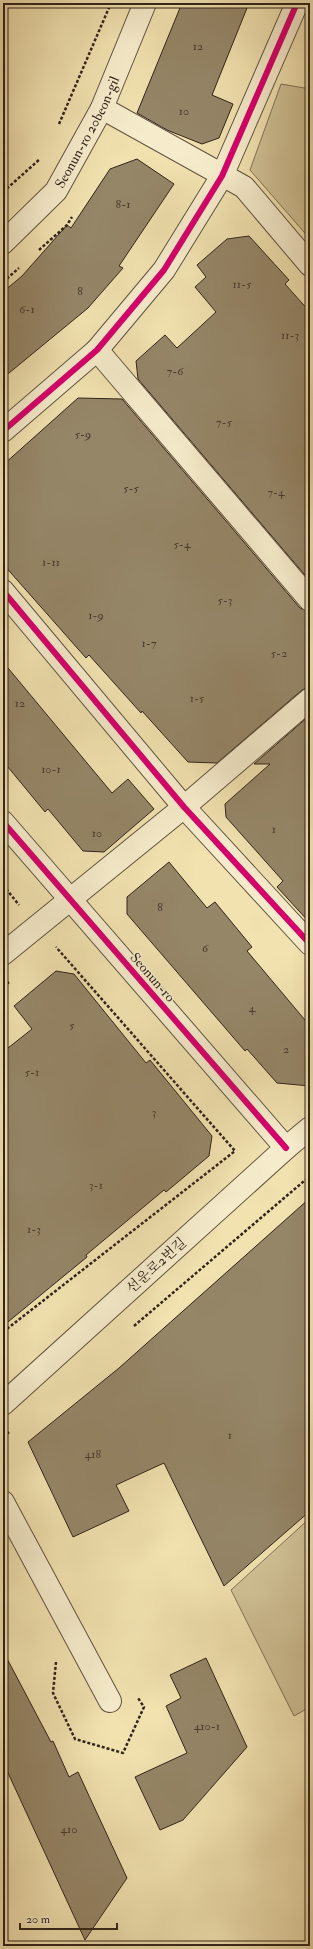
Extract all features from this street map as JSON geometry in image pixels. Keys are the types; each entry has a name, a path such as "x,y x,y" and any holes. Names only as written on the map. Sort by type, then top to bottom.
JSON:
{"street":[{"name":"Seonun-ro 20beon-gil","path":"3,243 56,191 102,108 145,3"},
{"path":"3,431 97,350 164,270 222,176 297,3"},
{"path":"102,108 244,187 310,265"},
{"path":"97,350 310,600"},
{"path":"3,591 184,807 310,944"},
{"path":"3,954 184,807 310,699"},
{"name":"Seonun-ro","path":"3,822 286,1148"},
{"name":"선운로2번길","path":"3,1404 310,1128"},
{"path":"3,1502 110,1701"}],"path":[{"path":"58,125 111,3"},
{"path":"3,192 46,154"},
{"path":"3,885 22,908"},
{"path":"3,1332 235,1151 54,944"},
{"path":"129,1330 310,1176"},
{"path":"3,1437 15,1427"}],"shaded area":[{"path":"281,84 310,89 310,239 250,170"},
{"path":"310,1518 310,1707 294,1716 231,1590"}],"building":[{"path":"182,3 249,3 212,95 233,104 219,138 202,144 167,130 137,113"},
{"path":"137,159 174,184 119,266 123,268 88,308 3,378 3,292 22,276 67,225 71,228 110,169"},
{"path":"249,236 289,280 285,284 310,312 310,581 138,379 136,361 165,335 177,348 216,312 195,287 206,277 197,265 227,239"},
{"path":"78,398 122,399 300,608 310,612 310,687 302,690 217,763 188,762 142,711 141,713 89,655 86,658 3,564 3,465"},
{"path":"3,662 112,793 128,779 154,809 104,852 83,851 48,809 45,812 3,761"},
{"path":"310,715 310,923 277,887 283,881 226,817 225,804 270,764 254,764"},
{"path":"169,862 207,908 215,902 252,947 247,951 310,1026 310,1086 277,1083 247,1049 245,1051 127,914 127,897"},
{"path":"56,971 74,974 146,1063 150,1060 212,1136 209,1156 166,1192 164,1190 86,1255 87,1257 3,1326 3,1052 32,1029 14,1006"},
{"path":"310,1198 310,1511 224,1586 164,1463 116,1485 129,1511 73,1537 28,1442 119,1368"},
{"path":"3,1651 51,1742 53,1741 69,1777 78,1772 127,1878 85,1940 3,1762"},
{"path":"206,1658 247,1747 183,1820 160,1830 135,1777 187,1753 166,1706 181,1698 170,1675"}],"cycle path":[{"path":"3,431 97,350 164,270 222,176 297,3"},
{"path":"3,591 184,807 310,944"},
{"path":"3,822 286,1148"}]}
